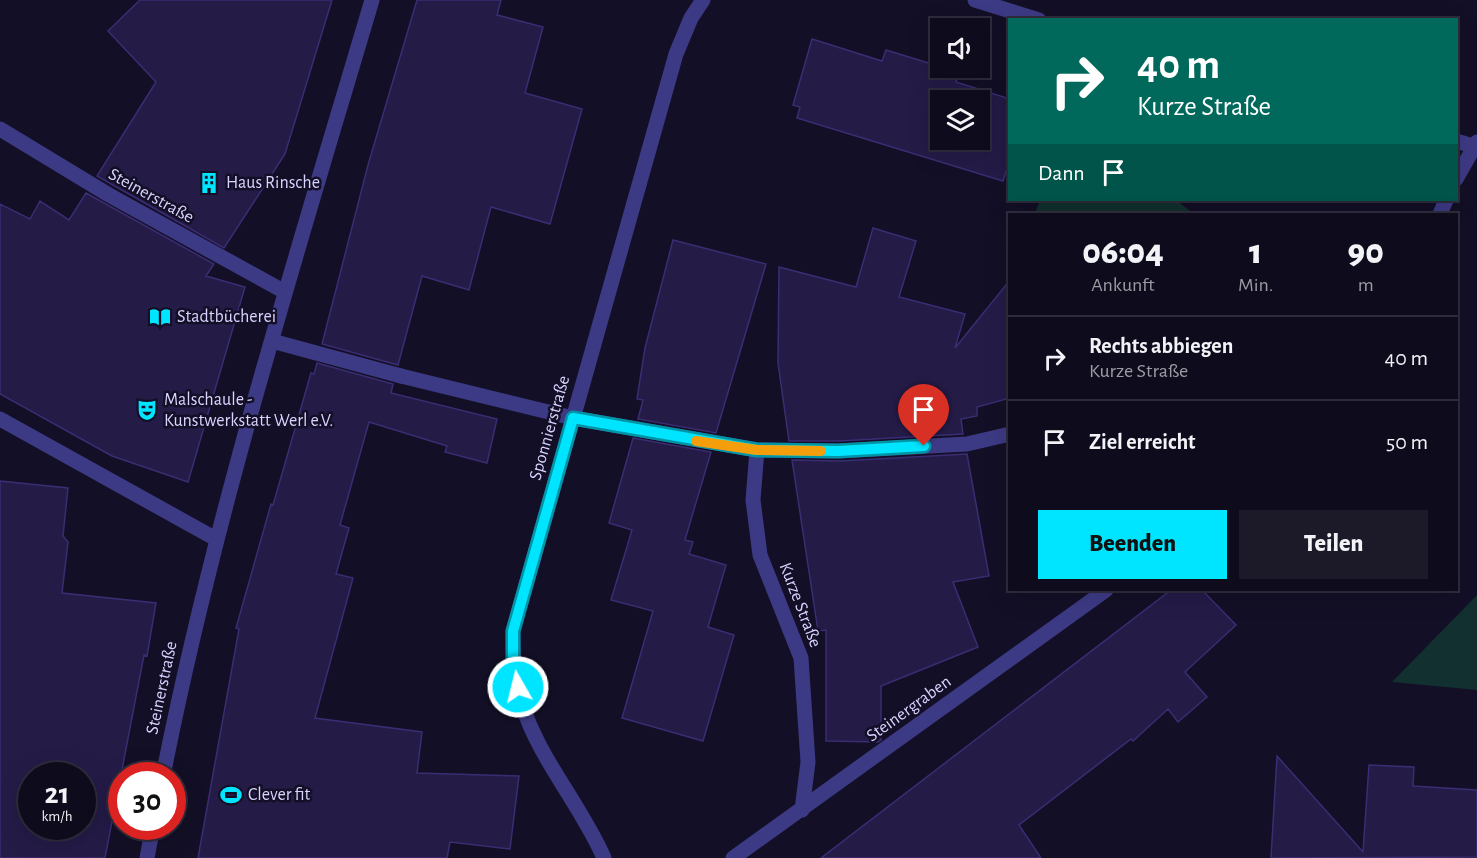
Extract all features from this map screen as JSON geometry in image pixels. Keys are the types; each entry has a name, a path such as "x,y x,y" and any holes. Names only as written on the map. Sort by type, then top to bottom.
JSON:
{"street":[{"name":"Steinerstraße","path":"166,762 179,694 216,539 228,503 285,292 372,0"},
{"name":"Sponnierstraße","path":"604,858 593,833 534,732 522,705 513,670 513,631 676,54 691,18 703,0"},
{"path":"975,0 1033,18"},
{"name":"Steinerstraße","path":"0,129 109,195 285,292"},
{"path":"1458,141 1476,145 1458,176"},
{"path":"272,341 400,376 573,418 757,450 838,451 968,444 1008,434"},
{"path":"0,419 216,539"},
{"name":"Kurze Straße","path":"757,450 753,500 760,555 801,658 807,762 802,810"},
{"name":"Steinergraben","path":"733,858 1105,591"},
{"path":"147,858 150,840"}],"green space":[{"path":"1040,201 1177,201 1193,213 1035,213"},
{"path":"1477,595 1477,690 1392,682"}],"building":[{"path":"140,0 332,0 285,154 224,248 97,176 156,82 108,31"},
{"path":"417,0 501,0 497,15 543,27 525,93 582,109 550,224 491,207 469,290 422,276 398,365 322,344 368,165"},
{"path":"812,39 882,61 886,50 930,63 930,78 957,78 956,82 981,90 930,90 930,150 990,150 990,93 1008,98 1008,165 1003,181 797,118 800,107 793,105"},
{"path":"86,193 214,264 206,276 245,287 188,482 112,456 0,394 0,204 30,219 40,201 69,220"},
{"path":"873,228 916,241 899,297 965,314 955,348 1008,282 1008,399 977,407 977,416 961,419 963,434 839,441 789,441 778,363 779,267 856,287"},
{"path":"673,240 766,264 716,433 638,419 643,400 637,399 645,348"},
{"path":"317,363 393,384 391,393 497,419 487,463 445,452 447,446 369,422 340,525 349,528 336,574 353,578 315,718 422,732 417,773 519,776 510,849 450,842 447,858 198,858 239,629 236,628 311,373 314,374"},
{"path":"633,438 711,452 685,540 693,542 689,554 726,565 708,627 734,635 703,741 622,718 653,611 611,600 632,530 609,523"},
{"path":"967,454 989,576 953,582 978,647 881,686 881,740 878,742 826,741 826,630 818,631 792,460 840,461"},
{"path":"0,481 68,488 63,536 68,542 62,593 156,603 147,656 144,655 123,762 108,762 108,840 105,858 0,858"},
{"path":"1170,591 1203,591 1236,625 1185,672 1207,697 1178,722 1168,709 1133,741 1131,739 1019,825 1041,858 821,858"},
{"path":"1277,756 1363,852 1369,765 1414,767 1413,786 1477,790 1477,857 1271,858"}],"slow traffic":[{"path":"696,441 757,450 821,451"}],"place":[{"name":"Haus Rinsche","path":"209,183"},
{"name":"Stadtbücherei","path":"160,317"},
{"name":"Malschaule - Kunstwerkstatt Werl e.V.","path":"147,410"},
{"name":"Clever fit","path":"231,795"}],"route":[{"path":"518,687 513,670 513,631 573,418 757,450 838,451 924,446"}]}
